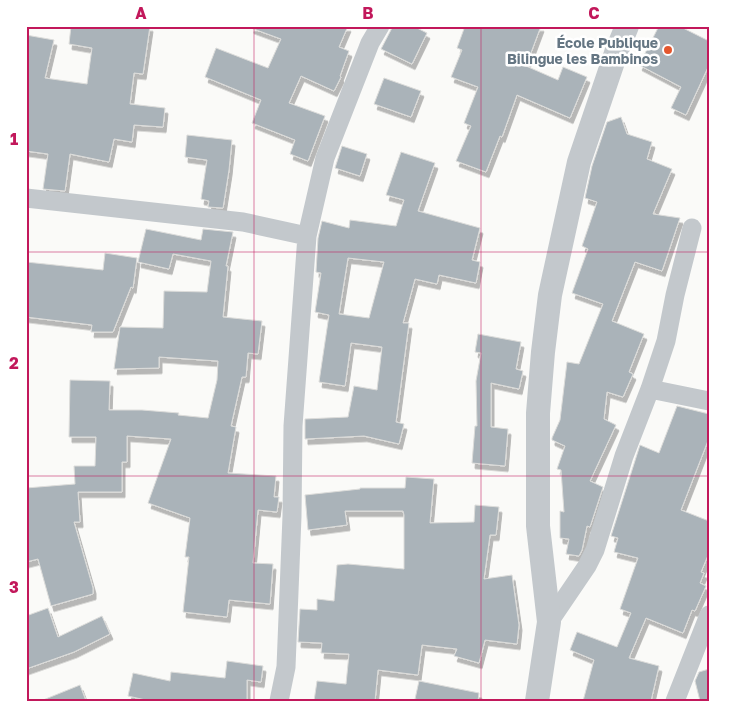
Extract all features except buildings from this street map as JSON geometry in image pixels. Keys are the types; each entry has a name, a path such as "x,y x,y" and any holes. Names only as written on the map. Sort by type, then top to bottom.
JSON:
{"street":[{"path":"279,701 286,667 292,516 293,426 307,236 325,158 370,43 380,26"},
{"path":"536,701 549,622 538,526 538,414 550,295 579,162 627,26"},
{"path":"26,198 243,222 307,236"},
{"path":"549,622 587,566 595,550 624,456 666,341 675,295 692,228"},
{"path":"650,389 709,401"},
{"path":"675,701 709,616"}],"place":[{"name":"École Publique Bilingue les Bambinos","path":"668,50"}]}
